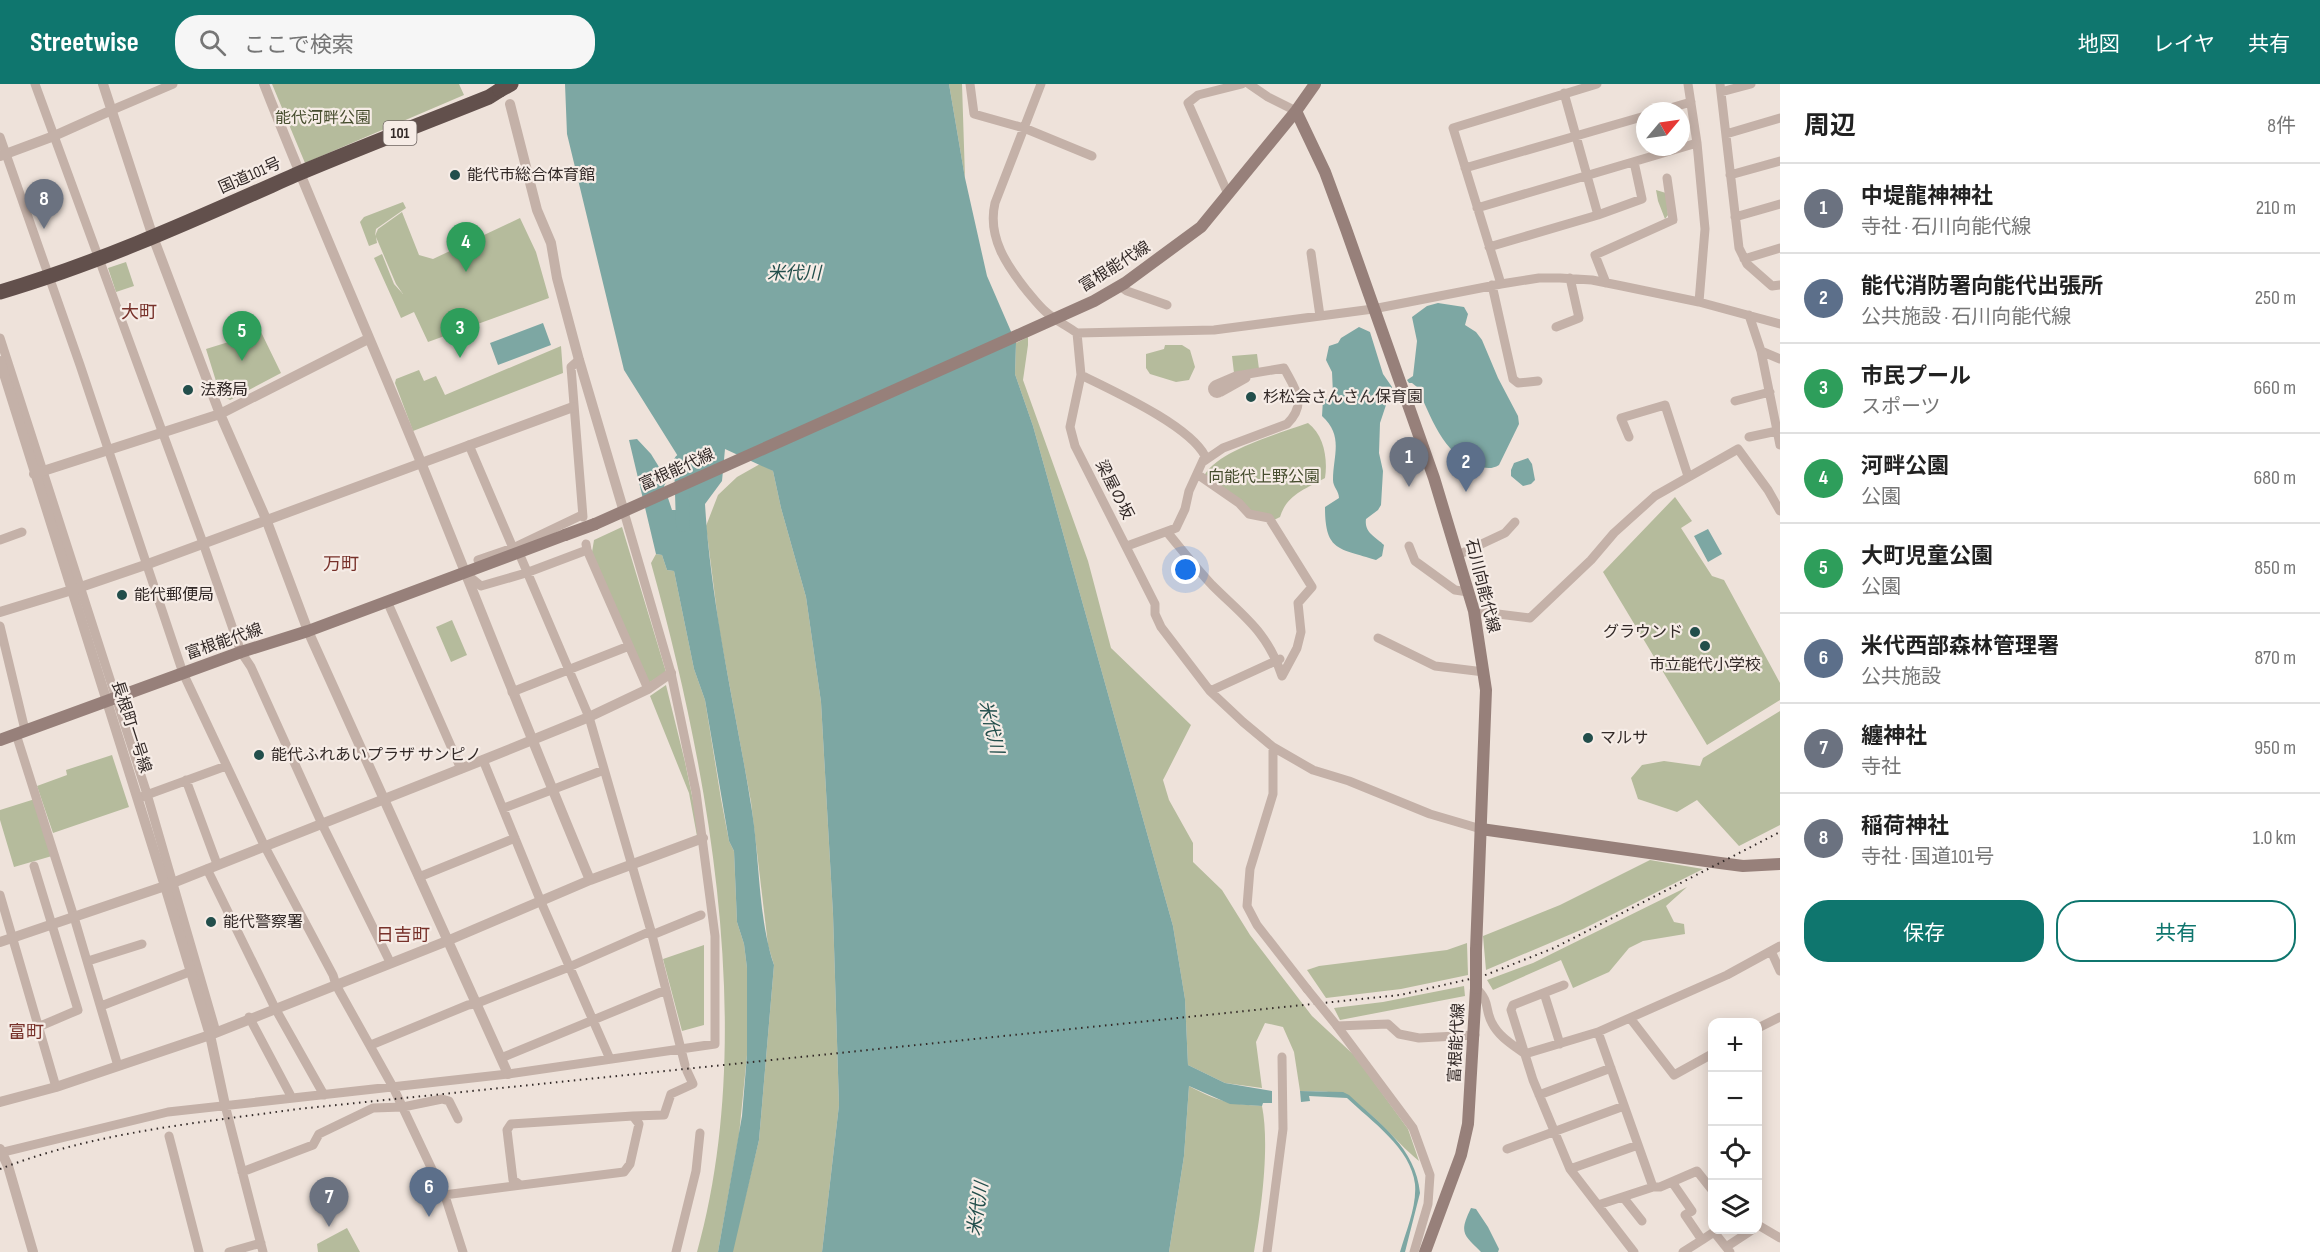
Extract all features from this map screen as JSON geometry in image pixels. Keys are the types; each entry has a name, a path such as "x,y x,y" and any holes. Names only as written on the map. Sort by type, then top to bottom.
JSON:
{"highway":[{"name":"国道101号","path":"0,292 50,277 153,237 299,174 489,97 506,87"}],"main road":[{"path":"1296,111 1315,84"},
{"name":"富根能代線","path":"0,740 241,652 308,631 516,551 565,536 629,510 1055,319 1120,286 1201,227 1296,111"},
{"name":"石川向能代線","path":"1296,111 1328,180 1434,478 1474,611 1486,690 1482,829"},
{"path":"1482,829 1731,864 1780,864"},
{"name":"富根能代線","path":"1425,1252 1461,1155 1468,1124 1475,1035 1476,950 1482,829"}],"street":[{"path":"35,84 241,652 252,667 322,824 390,962"},
{"path":"103,84 153,237 220,414 266,519 308,631 508,1074"},
{"path":"4,154 54,136 173,84"},
{"path":"264,84 590,880"},
{"path":"970,84 974,114 1024,129 1092,156"},
{"path":"1041,84 995,203 992,215 993,228 1002,255 1011,271 1044,311 1077,333 1214,330 1373,309 1497,284 1539,278 1570,278 1606,283 1700,302 1780,324"},
{"path":"1195,84 1198,95"},
{"path":"1228,194 1188,103 1198,95 1242,84"},
{"path":"1249,84 1268,97 1296,111"},
{"path":"1538,381 1518,383 1513,379 1489,247 1454,128 1597,84"},
{"path":"1688,84 1697,143 1705,229 1700,302"},
{"path":"1751,84 1721,88 1739,248 1752,269 1772,286 1780,285"},
{"path":"1564,93 1598,215"},
{"path":"33,1252 8,1166 0,1152 168,1112 508,1074 715,1044 715,936 704,838 671,673 629,510 579,360 557,278 551,243 537,210 510,104"},
{"path":"1726,134 1780,118"},
{"path":"1465,168 1636,119"},
{"path":"0,137 4,154 50,277 110,450 183,673 264,845 333,975 336,985 403,1107 444,1195 463,1252"},
{"path":"1477,208 1697,143"},
{"path":"1730,176 1780,161"},
{"path":"1489,247 1598,215 1642,199 1634,162"},
{"path":"1606,283 1595,255 1673,220 1667,178"},
{"path":"1735,217 1780,204"},
{"path":"1744,259 1780,248"},
{"path":"1311,253 1320,316"},
{"path":"1556,327 1579,318 1570,278"},
{"path":"1120,286 1127,291 1167,305"},
{"path":"1749,315 1761,351 1780,445"},
{"name":"梁屋の坂","path":"1077,333 1081,375 1070,427 1072,436 1100,498 1127,546 1155,604 1155,614 1161,627 1210,691 1273,747 1313,770 1349,781 1430,814 1482,829"},
{"path":"0,338 9,391"},
{"path":"38,472 220,414 368,339"},
{"path":"1761,351 1780,359"},
{"path":"478,560 516,551 583,516 571,367 579,360"},
{"name":"長根町一号線","path":"0,361 143,797 213,1033 225,1105"},
{"path":"1204,461 1223,448 1280,428 1293,418 1298,406 1299,397 1285,370 1246,378 1218,388"},
{"path":"1081,375 1118,393 1182,431 1201,448 1206,456 1189,491 1185,509 1176,528 1127,546"},
{"path":"1735,401 1770,392"},
{"path":"1629,437 1621,418 1665,405 1688,476"},
{"path":"0,612 148,564 573,407"},
{"path":"1749,437 1777,431"},
{"path":"469,445 589,717 651,933 686,1068 693,1084 671,1094 664,1115 511,1124 507,1130 513,1180 519,1184"},
{"path":"1474,611 1530,618 1592,560 1614,533 1655,496 1738,449 1780,511"},
{"path":"1167,532 1213,585 1256,626 1276,659 1282,676 1292,658 1301,632 1298,603 1312,587 1269,518 1249,514 1239,503 1197,474"},
{"path":"1458,555 1505,533 1515,522"},
{"path":"0,540 22,532"},
{"path":"1409,546 1415,561 1455,591 1468,592"},
{"path":"465,572 481,586 526,573 587,547 648,689"},
{"path":"387,601 460,769"},
{"path":"0,626 3,653 20,732 118,1066"},
{"path":"1378,638 1435,666 1484,672"},
{"path":"512,692 629,646"},
{"path":"1210,691 1276,659 1292,658"},
{"path":"0,942 169,884 384,800 589,717 648,689 671,673"},
{"path":"1273,747 1273,794 1250,869 1247,906 1257,925 1413,1128 1430,1175 1428,1203 1414,1252"},
{"path":"483,760 568,967 610,1059"},
{"path":"143,797 226,766"},
{"path":"504,808 604,770"},
{"path":"186,780 212,866 275,1008 324,1095"},
{"path":"418,877 514,838"},
{"path":"0,1102 56,1087 213,1033 447,941 590,880 704,838"},
{"path":"34,866 78,1010 38,1027"},
{"path":"0,895 56,1087"},
{"path":"371,1045 701,915"},
{"path":"88,962 142,944"},
{"path":"1525,1054 1598,1032 1727,975 1775,949 1780,971"},
{"path":"101,1005 194,970"},
{"path":"1564,985 1513,1005 1511,1010 1539,1095 1570,1169 1634,1252"},
{"path":"1476,988 1486,998 1492,1023 1503,1038 1525,1054"},
{"path":"501,1058 666,990"},
{"path":"1544,993 1560,1044"},
{"path":"249,1017 292,1098"},
{"path":"1762,1026 1780,1017"},
{"path":"1630,1018 1674,1075 1708,1056"},
{"path":"1336,1026 1388,1023 1399,1034 1419,1038 1475,1035"},
{"path":"1598,1032 1653,1187"},
{"path":"1267,1252 1284,1113 1282,1057"},
{"path":"1539,1095 1611,1068"},
{"path":"242,1172 313,1145 319,1134 373,1108 403,1107 442,1099 449,1101 459,1119"},
{"path":"225,1105 262,1248 229,1252"},
{"path":"1507,1149 1624,1106"},
{"path":"444,1195 624,1172 630,1164 639,1124 633,1116"},
{"path":"676,1252 696,1171 700,1133"},
{"path":"169,1136 200,1252"},
{"path":"1570,1169 1638,1145"},
{"path":"1598,1205 1653,1187 1660,1187 1697,1171 1708,1184"},
{"path":"1672,1182 1692,1210 1686,1215 1702,1240"},
{"path":"1623,1197 1642,1221"},
{"path":"1762,1228 1780,1238"},
{"path":"1684,1252 1714,1232 1728,1250 1747,1234"}],"green space":[{"name":"能代河畔公園","path":"272,84 459,84 464,95 305,163"},
{"path":"949,84 962,84 965,178"},
{"path":"1656,190 1666,193 1668,215 1665,219 1658,201"},
{"path":"403,202 406,208 376,229 375,236 378,229 402,212 419,255 433,259 520,218 536,252 549,298 428,342 414,312 401,318 374,258 382,254 394,284 403,294 396,284 376,237 377,243 369,246 360,222 364,217"},
{"path":"126,262 134,286 116,292 108,268"},
{"path":"261,332 281,373 230,400 220,394 206,349"},
{"path":"1028,337 1023,380 1088,561 1111,648 1191,725 1163,780 1169,800 1193,843 1193,862 1222,890 1250,935 1312,1016 1355,1056 1408,1129 1419,1161 1372,1115 1352,1100 1332,1092 1300,1091 1294,1052 1283,1027 1265,1023 1256,1042 1262,1088 1225,1083 1188,1065 1185,999 1173,926 1033,426 1015,374 1016,343"},
{"path":"1165,345 1182,345 1190,350 1195,367 1189,380 1176,382 1150,374 1146,368 1146,354 1164,349"},
{"path":"561,346 563,373 413,431 395,383 396,379 419,370 424,381 436,376 445,395"},
{"path":"1257,354 1259,369 1234,373 1232,356"},
{"name":"向能代上野公園","path":"1308,423 1318,434 1324,448 1325,478 1292,497 1280,517 1272,521 1250,512 1203,478 1220,459 1234,451"},
{"path":"760,464 773,471 806,597 821,702 833,914 839,1105 822,1252 732,1252 759,1140 774,965 768,945 751,802 719,628 706,526 718,495 737,477"},
{"name":"グラウンド","path":"1675,497 1692,521 1681,528 1712,576 1724,580 1780,683 1780,700 1707,745 1603,572"},
{"path":"622,527 666,672 647,684 592,552 594,540"},
{"path":"656,554 662,555 667,570 674,571 694,669 705,700 729,841 734,851 737,922 744,944 747,968 747,1055 739,1135 718,1252 697,1252 715,1170 723,1084 724,996 719,906 692,730 651,563"},
{"path":"452,620 467,655 451,662 436,627"},
{"path":"666,685 700,834 697,836 689,793 650,696"},
{"path":"1780,711 1780,825 1739,846 1697,800 1677,812 1638,799 1631,778 1642,765 1664,761 1700,766 1703,758"},
{"path":"112,755 129,807 53,833 37,786 67,775 66,770"},
{"path":"35,799 52,856 14,867 0,820 0,810"},
{"path":"1650,860 1703,869 1583,929 1486,970 1483,936 1560,905"},
{"path":"1687,887 1666,906 1674,922 1684,924 1685,934 1643,941 1629,948 1609,972 1573,988 1561,960 1493,990 1487,980 1533,963"},
{"path":"1467,943 1468,975 1401,989 1326,998 1307,970 1319,966 1447,950"},
{"path":"704,945 704,1025 682,1031 663,959"},
{"path":"1464,986 1465,996 1340,1020 1334,1008 1383,1002"},
{"path":"1189,1086 1224,1101 1262,1106 1265,1159 1254,1252 1169,1252 1184,1156"},
{"path":"347,1228 360,1252 318,1252 317,1244"}],"water":[{"name":"米代川","path":"565,84 949,84 965,178 987,276 1016,343 1015,374 1033,426 1173,926 1185,999 1188,1065 1225,1083 1272,1091 1272,1103 1263,1103 1262,1106 1230,1104 1189,1086 1184,1156 1169,1252 822,1252 839,1105 833,914 821,702 806,597 773,471 725,449 722,481 705,504 708,543 718,620 755,830 762,909 774,965 759,1140 733,1252 718,1252 742,1116 747,1055 747,968 744,944 737,922 734,851 729,841 705,700 694,669 674,571 667,570 662,555 656,554 629,440 637,439 651,454 667,480 664,486 672,510 679,510 686,504 686,474 689,461 713,452 681,461 624,370 567,134"},
{"path":"1438,303 1464,307 1468,314 1465,325 1476,332 1482,340 1498,378 1518,416 1519,424 1496,467 1479,466 1455,453 1439,433 1417,387 1407,380 1413,376 1417,341 1412,317 1427,306"},
{"path":"543,323 551,345 498,365 490,343"},
{"path":"1359,327 1370,332 1383,374 1392,387 1380,423 1379,453 1383,471 1381,505 1366,519 1367,528 1371,534 1384,545 1382,556 1376,560 1337,546 1331,540 1326,522 1325,507 1339,498 1333,480 1335,438 1329,423 1322,416 1323,400 1330,398 1333,394 1332,372 1326,360 1329,346 1338,343 1341,338"},
{"path":"1528,458 1532,464 1535,480 1523,486 1511,476 1511,470 1514,463"},
{"path":"1708,529 1722,554 1708,562 1694,536"},
{"path":"1300,1091 1343,1092 1349,1095 1384,1126 1404,1150 1417,1177 1420,1193 1405,1252 1400,1252 1415,1192 1412,1171 1406,1159 1388,1136 1347,1098 1309,1096 1310,1101 1301,1102"},
{"path":"1471,1208 1476,1209 1488,1227 1499,1249 1498,1252 1481,1252 1467,1237 1464,1228"}],"waterway":[{"path":"681,461 683,525"}],"railway":[{"path":"0,1169 36,1156 110,1137 185,1124 298,1109 1400,995 1483,976 1554,948 1780,832"}],"place":[{"name":"能代市総合体育館","path":"455,175"},
{"name":"稲荷神社","path":"44,229"},
{"name":"河畔公園","path":"466,272"},
{"name":"市民プール","path":"460,358"},
{"name":"大町児童公園","path":"242,361"},
{"name":"法務局","path":"188,390"},
{"name":"杉松会さんさん保育園","path":"1251,397"},
{"name":"中堤龍神神社","path":"1409,487"},
{"name":"能代消防署向能代出張所","path":"1466,492"},
{"name":"能代郵便局","path":"122,595"},
{"name":"グラウンド","path":"1695,632"},
{"name":"市立能代小学校","path":"1705,646"},
{"name":"マルサ","path":"1588,738"},
{"name":"能代ふれあいプラザ サンピノ","path":"259,755"},
{"name":"能代警察署","path":"211,922"},
{"name":"米代西部森林管理署","path":"429,1217"},
{"name":"纏神社","path":"329,1227"}],"district":[{"name":"大町","path":"139,312"},
{"name":"万町","path":"341,564"},
{"name":"日吉町","path":"403,935"},
{"name":"富町","path":"26,1032"}]}
